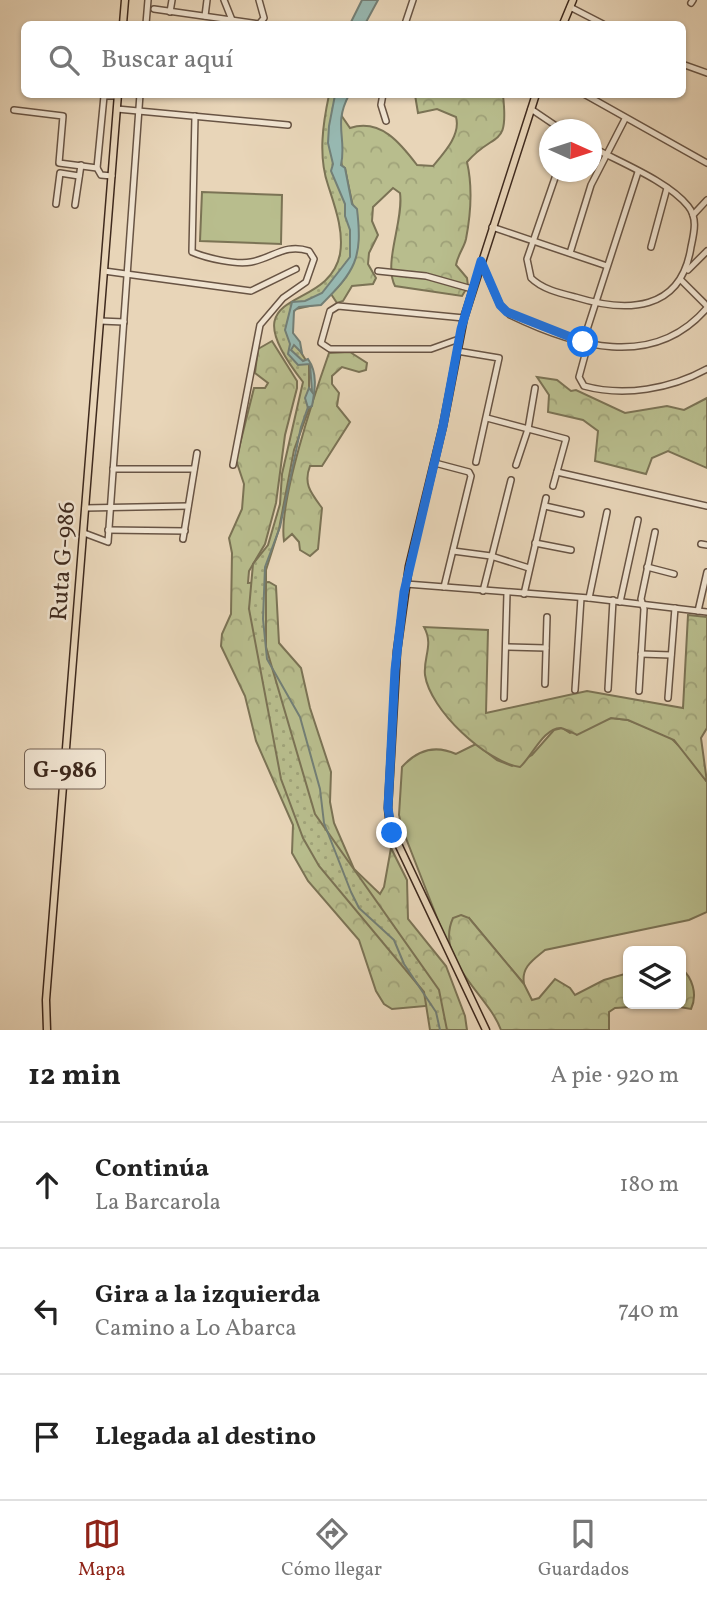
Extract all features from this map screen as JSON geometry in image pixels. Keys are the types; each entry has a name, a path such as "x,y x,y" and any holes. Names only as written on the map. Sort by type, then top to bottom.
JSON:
{"main road":[{"path":"123,21 125,0"},
{"path":"564,21 571,3"},
{"name":"Ruta G-986","path":"47,1030 46,1000 118,98"},
{"path":"486,1030 393,838 389,821 395,670 406,584 435,463 464,318 535,98"}],"street":[{"path":"146,21 148,0"},
{"path":"170,12 172,0"},
{"path":"205,16 206,0"},
{"path":"224,0 232,20"},
{"path":"258,0 264,16 263,21"},
{"path":"406,21 413,0"},
{"path":"571,3 598,21"},
{"path":"154,9 242,21"},
{"path":"686,65 707,73"},
{"path":"104,98 97,168 101,175 111,176"},
{"path":"83,533 107,542 140,98"},
{"path":"382,98 381,105 387,121"},
{"path":"591,98 707,163"},
{"path":"117,109 288,125"},
{"path":"531,109 546,119"},
{"path":"14,110 63,116 59,163 97,168"},
{"path":"195,116 192,252 247,262 292,248 309,251 314,259 306,282 283,298 260,325 233,465"},
{"path":"570,253 592,185 625,119"},
{"path":"602,153 667,188 687,204 693,215 694,228 688,270"},
{"path":"75,205 81,165"},
{"path":"638,172 596,304 579,377 584,386 620,390 661,386 707,369"},
{"path":"56,204 60,173 79,176"},
{"path":"553,182 526,262 530,278 549,289 596,304 622,308 642,305 661,296 681,280 707,251"},
{"path":"651,247 667,188"},
{"path":"693,215 707,200"},
{"path":"492,227 607,266"},
{"path":"481,261 500,305 507,312 586,343 620,349 657,343 681,331 707,307 681,280"},
{"path":"104,271 251,290 296,270"},
{"path":"378,271 426,276 472,289"},
{"path":"459,339 431,349 330,349 321,343 330,311 338,306 464,318"},
{"path":"100,321 124,322"},
{"path":"457,351 499,358 477,462"},
{"path":"516,465 528,429 536,388"},
{"path":"487,418 566,439 552,486"},
{"path":"183,539 197,453"},
{"path":"435,463 469,472 471,476 444,587"},
{"path":"113,469 194,469"},
{"path":"557,472 707,506"},
{"path":"483,591 511,480"},
{"path":"524,594 546,498"},
{"path":"85,508 188,506"},
{"path":"545,506 581,514"},
{"path":"589,598 607,512"},
{"path":"621,601 638,520"},
{"path":"108,530 185,531"},
{"path":"639,691 642,604 647,567 656,532"},
{"path":"535,543 571,551"},
{"path":"453,551 491,556 529,568"},
{"path":"647,567 674,575"},
{"path":"698,611 707,572"},
{"path":"406,584 613,600 707,612"},
{"path":"504,698 507,593"},
{"path":"575,690 581,598"},
{"path":"608,689 613,600"},
{"path":"668,698 675,608"},
{"path":"545,684 547,617"},
{"path":"506,647 546,648"},
{"path":"641,654 671,656"}],"green space":[{"path":"328,98 340,98 338,144 353,226 351,260 318,304 296,309 292,314 293,340 309,365 309,409 294,450 279,529 266,570 266,647 315,814 439,990 447,1030 430,1030 424,992 319,866 303,838 281,779 249,609 253,564 268,545 280,504 282,474 303,382 282,351 274,329 277,314 332,273 340,254 340,228 323,163 323,128"},
{"path":"416,98 503,98 502,132 467,162 471,191 469,220 465,242 456,265 467,278 468,286 462,296 395,286 391,266 400,193 393,188 373,207 372,221 378,235 369,253 368,264 376,278 373,284 352,286 343,301 337,303 331,294 344,280 352,265 357,234 345,168 341,165 341,115 350,128 361,126 381,130 397,141 417,165 433,166 454,137 456,117 437,109 418,113"},
{"path":"202,192 282,195 281,244 200,241"},
{"path":"272,341 297,381 297,388 285,435 276,503 265,544 249,571 248,583 269,582 276,586 279,643 301,668 310,708 331,772 330,802 334,823 354,869 380,894 384,887 391,848 407,880 408,919 446,966 465,1016 467,1030 441,1030 436,1005 392,1009 384,1004 376,991 359,940 308,881 292,853 293,825 256,741 245,696 221,646 222,634 231,614 232,553 229,538 242,509 244,484 236,460 254,388 265,388 268,383 255,373 258,349"},
{"path":"350,352 367,363 366,370 359,372 342,367 332,376 332,384 339,393 337,406 350,422 322,466 310,466 308,472 309,488 322,508 318,549 310,556 300,550 299,542 292,534 284,541 292,475 329,353"},
{"path":"537,377 557,380 571,391 576,390 625,413 667,406 684,410 707,398 707,468 668,451 652,458 646,474 595,461 598,431 583,420 548,412 549,395"},
{"path":"688,615 707,617 707,728 701,738 707,782 674,740 628,720 611,718 577,735 561,728 555,729 543,738 520,767 506,763 476,745 448,718 429,689 425,675 428,640 424,627 488,630 486,713 587,691 683,708"},
{"path":"611,718 628,720 668,735 685,752 707,782 707,912 689,920 545,950 526,968 524,984 469,918 450,934 450,951 402,828 399,815 402,767 414,756 428,750 456,754 476,744 497,760 512,766 532,755 554,730 562,728 570,733"},
{"path":"461,915 469,918 524,984 532,1000 539,998 555,979 570,988 575,995 604,980 623,974 623,1008 609,1012 609,1030 501,1030 456,962 449,933 453,918"},
{"path":"686,974 693,986 691,1009 686,1008"}],"water":[{"path":"362,0 378,0 367,21 352,21"},
{"path":"334,98 348,98 341,123 341,165 345,168 352,204 357,209 359,240 354,263 333,293 321,305 299,307 294,311 293,333 300,342 302,353 294,345 291,350 303,361 308,359 311,364 314,376 312,406 308,408 305,398 309,388 312,392 310,364 298,365 288,354 290,344 285,330 292,302 305,301 322,293 350,257 350,230 345,216 345,204 331,171 333,164 328,143"}],"waterway":[{"path":"308,407 301,427 280,527 265,567 263,619 267,659 300,717 320,789 324,823 351,892 359,908 394,940 404,964 436,1012 440,1030"}],"route":[{"path":"392,833 388,808 395,670 404,592 414,541 435,463 461,329 481,261 500,305 507,312 538,327 583,342"}]}
